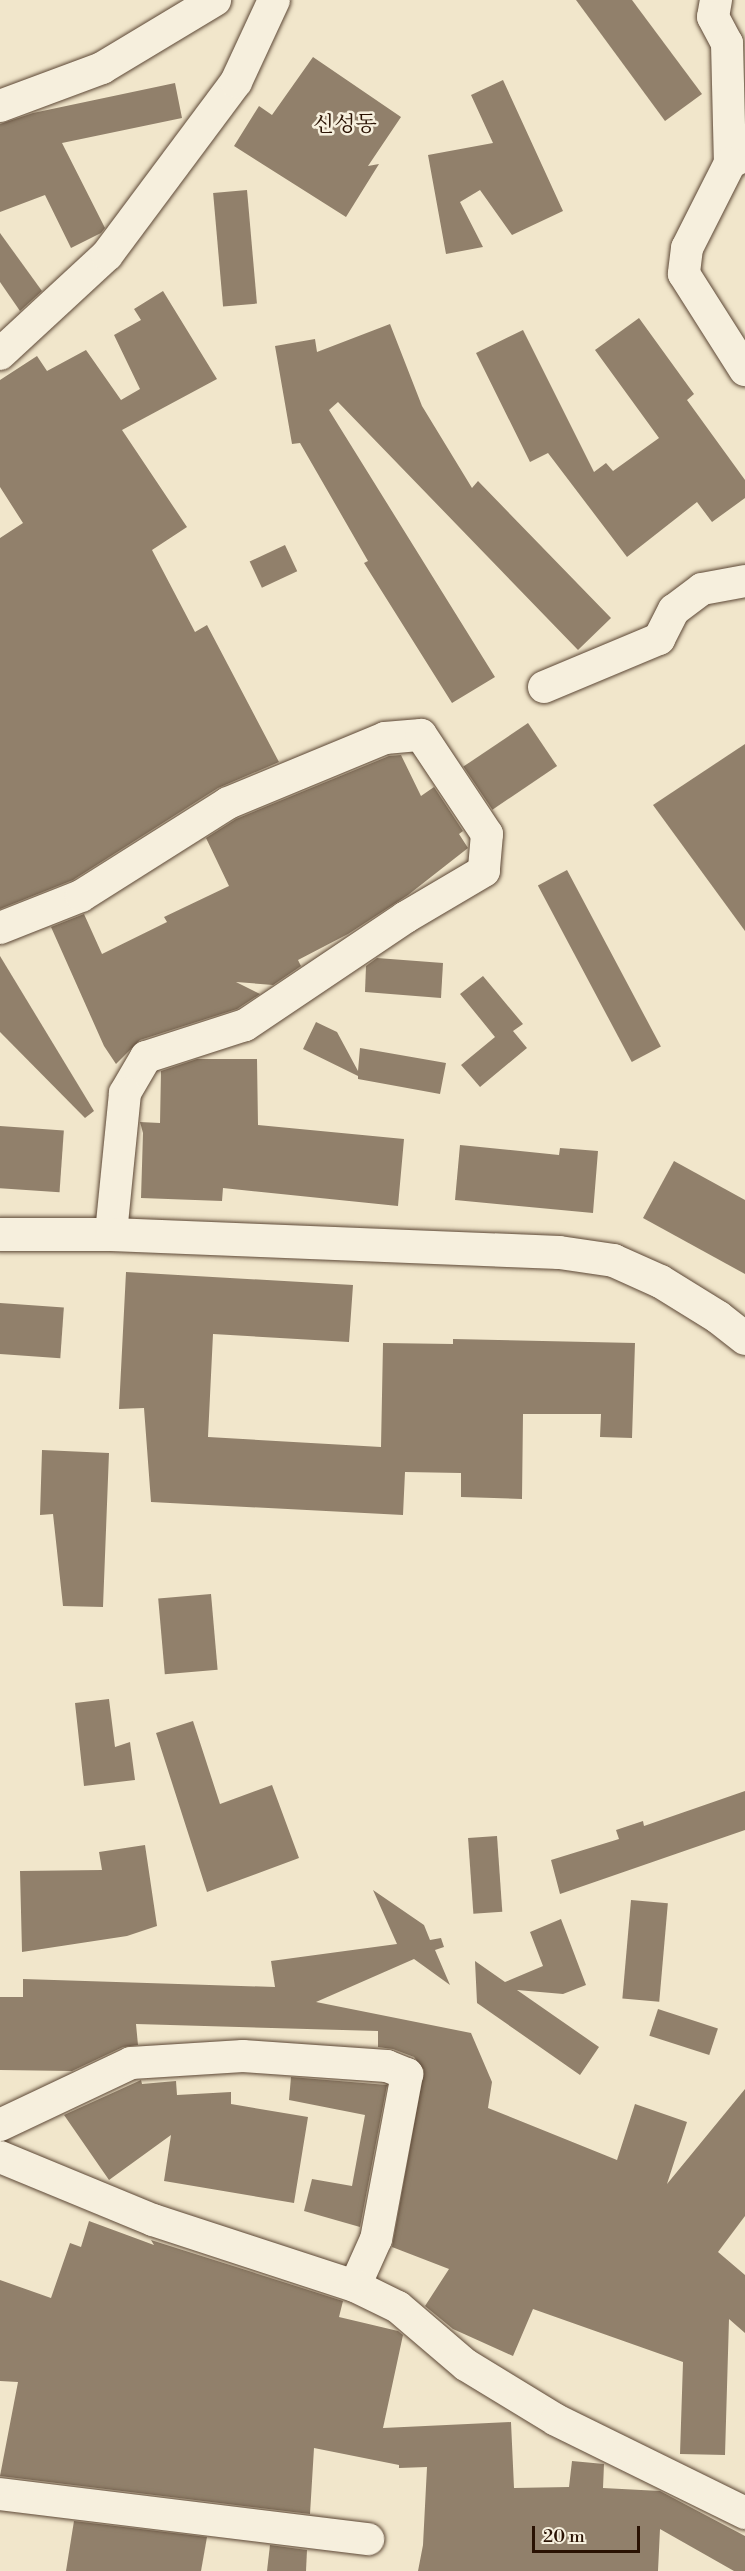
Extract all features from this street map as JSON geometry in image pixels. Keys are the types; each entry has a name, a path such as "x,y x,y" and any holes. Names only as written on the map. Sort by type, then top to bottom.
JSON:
{"street":[{"path":"0,106 102,68 215,0"},
{"path":"716,0 713,17 727,43 738,159 687,248 684,274 745,370"},
{"path":"0,354 107,255 236,82 264,1"},
{"path":"544,687 659,639 674,610 702,589 745,581"},
{"path":"0,928 81,896 228,803 385,738 421,735 487,834 484,871 406,918 245,1025 146,1057 125,1093 111,1234"},
{"path":"0,1234 111,1234 559,1252 613,1260 660,1281 718,1317 745,1338"},
{"path":"0,2125 131,2063 243,2056 387,2066 407,2074 376,2239 355,2286"},
{"path":"0,2157 153,2220 355,2286 398,2307 466,2365 556,2420 745,2513"},
{"path":"0,2494 368,2539"}],"building":[{"path":"576,0 632,0 702,94 665,121"},
{"path":"313,57 401,117 368,166 379,164 346,217 234,146 259,106 272,115"},
{"path":"503,80 563,211 512,235 480,190 460,202 483,247 446,254 428,155 493,143 471,95"},
{"path":"175,83 182,118 62,143 105,228 101,233 71,248 45,195 0,212 0,124 33,113"},
{"path":"247,190 257,304 223,307 213,193"},
{"path":"0,233 42,291 20,311 0,282"},
{"path":"163,291 217,379 122,430 187,527 152,550 195,632 207,625 279,762 218,788 73,880 0,909 0,538 23,523 0,487 0,380 37,356 47,371 86,350 121,400 140,389 114,335 141,320 134,309"},
{"path":"639,318 694,394 687,400 745,480 745,498 712,522 697,502 627,557 548,453 530,462 476,353 523,330 594,472 606,463 613,471 659,438 595,350"},
{"path":"390,324 422,406 472,488 478,481 611,618 578,650 338,402 329,410 495,677 452,703 364,563 368,561 300,443 292,444 275,346 315,339 317,352"},
{"path":"285,545 297,571 262,588 250,561"},
{"path":"528,723 557,766 492,810 463,767"},
{"path":"745,744 745,931 653,805"},
{"path":"401,755 421,796 434,787 463,831 459,834 468,848 408,895 348,934 298,960 301,966 273,985 236,982 260,994 237,1009 140,1040 116,1064 104,1046 51,927 84,914 102,954 167,922 164,917 229,886 206,838 236,819 389,756"},
{"path":"567,870 661,1047 632,1062 538,885"},
{"path":"0,956 94,1111 85,1118 0,1032"},
{"path":"377,958 443,963 441,998 365,992 366,966"},
{"path":"483,976 523,1024 513,1031 527,1048 480,1087 461,1065 495,1037 460,994"},
{"path":"316,1022 337,1032 358,1071 360,1048 446,1063 440,1094 358,1079 358,1076 303,1049"},
{"path":"197,1059 257,1059 258,1125 404,1139 398,1206 223,1188 222,1201 141,1198 143,1133 140,1122 160,1123 161,1071"},
{"path":"0,1126 64,1130 60,1192 0,1188"},
{"path":"460,1145 559,1155 560,1148 598,1151 593,1213 455,1200"},
{"path":"674,1161 745,1200 745,1274 643,1218"},
{"path":"126,1272 353,1285 349,1342 213,1334 208,1437 381,1447 383,1343 453,1344 453,1339 635,1343 632,1438 600,1437 601,1414 523,1414 522,1499 461,1497 461,1473 405,1472 403,1515 151,1502 144,1408 119,1409"},
{"path":"0,1303 64,1307 60,1358 0,1354"},
{"path":"42,1450 109,1453 103,1607 63,1606 53,1514 40,1515"},
{"path":"211,1594 218,1670 165,1674 158,1599"},
{"path":"109,1699 115,1747 130,1742 135,1780 84,1786 75,1703"},
{"path":"193,1721 220,1804 272,1785 299,1858 207,1892 156,1733"},
{"path":"745,1791 745,1830 560,1894 551,1860 619,1839 616,1830 643,1821 644,1826"},
{"path":"497,1836 502,1912 473,1914 468,1838"},
{"path":"145,1845 157,1926 127,1936 22,1952 20,1871 102,1870 99,1852"},
{"path":"373,1890 424,1925 430,1940 441,1938 444,1947 435,1950 450,1985 414,1959 316,2002 471,2033 492,2082 488,2108 617,2160 635,2104 687,2122 667,2184 745,2089 745,2216 718,2252 745,2275 745,2333 729,2319 725,2455 680,2454 683,2362 533,2309 513,2356 453,2329 425,2306 449,2269 392,2247 424,2070 414,2057 393,2049 378,2047 378,2031 136,2024 138,2045 123,2047 72,2071 0,2070 0,1997 23,1997 23,1979 275,1987 271,1961 397,1944"},
{"path":"631,1900 668,1903 659,2002 622,1999"},
{"path":"561,1919 586,1985 563,1994 517,1990 599,2047 580,2075 477,2003 475,1961 505,1982 543,1966 530,1932"},
{"path":"658,2009 718,2028 709,2055 649,2036"},
{"path":"291,2077 387,2085 360,2227 304,2211 312,2179 352,2186 365,2115 289,2100"},
{"path":"141,2080 142,2084 176,2081 177,2095 231,2092 231,2104 308,2117 294,2203 164,2181 171,2135 109,2180 64,2115"},
{"path":"89,2221 154,2245 151,2240 343,2301 339,2317 398,2331 403,2335 383,2428 511,2422 514,2488 569,2487 572,2461 604,2464 603,2488 660,2491 745,2536 745,2571 734,2571 660,2529 658,2571 418,2571 423,2545 427,2467 399,2468 399,2465 314,2448 310,2514 0,2476 18,2382 0,2381 0,2280 51,2298 70,2243 81,2247"},
{"path":"74,2521 207,2537 201,2571 66,2571"},
{"path":"270,2545 307,2550 306,2571 267,2571"}],"district":[{"name":"신성동","path":"345,125"}]}
